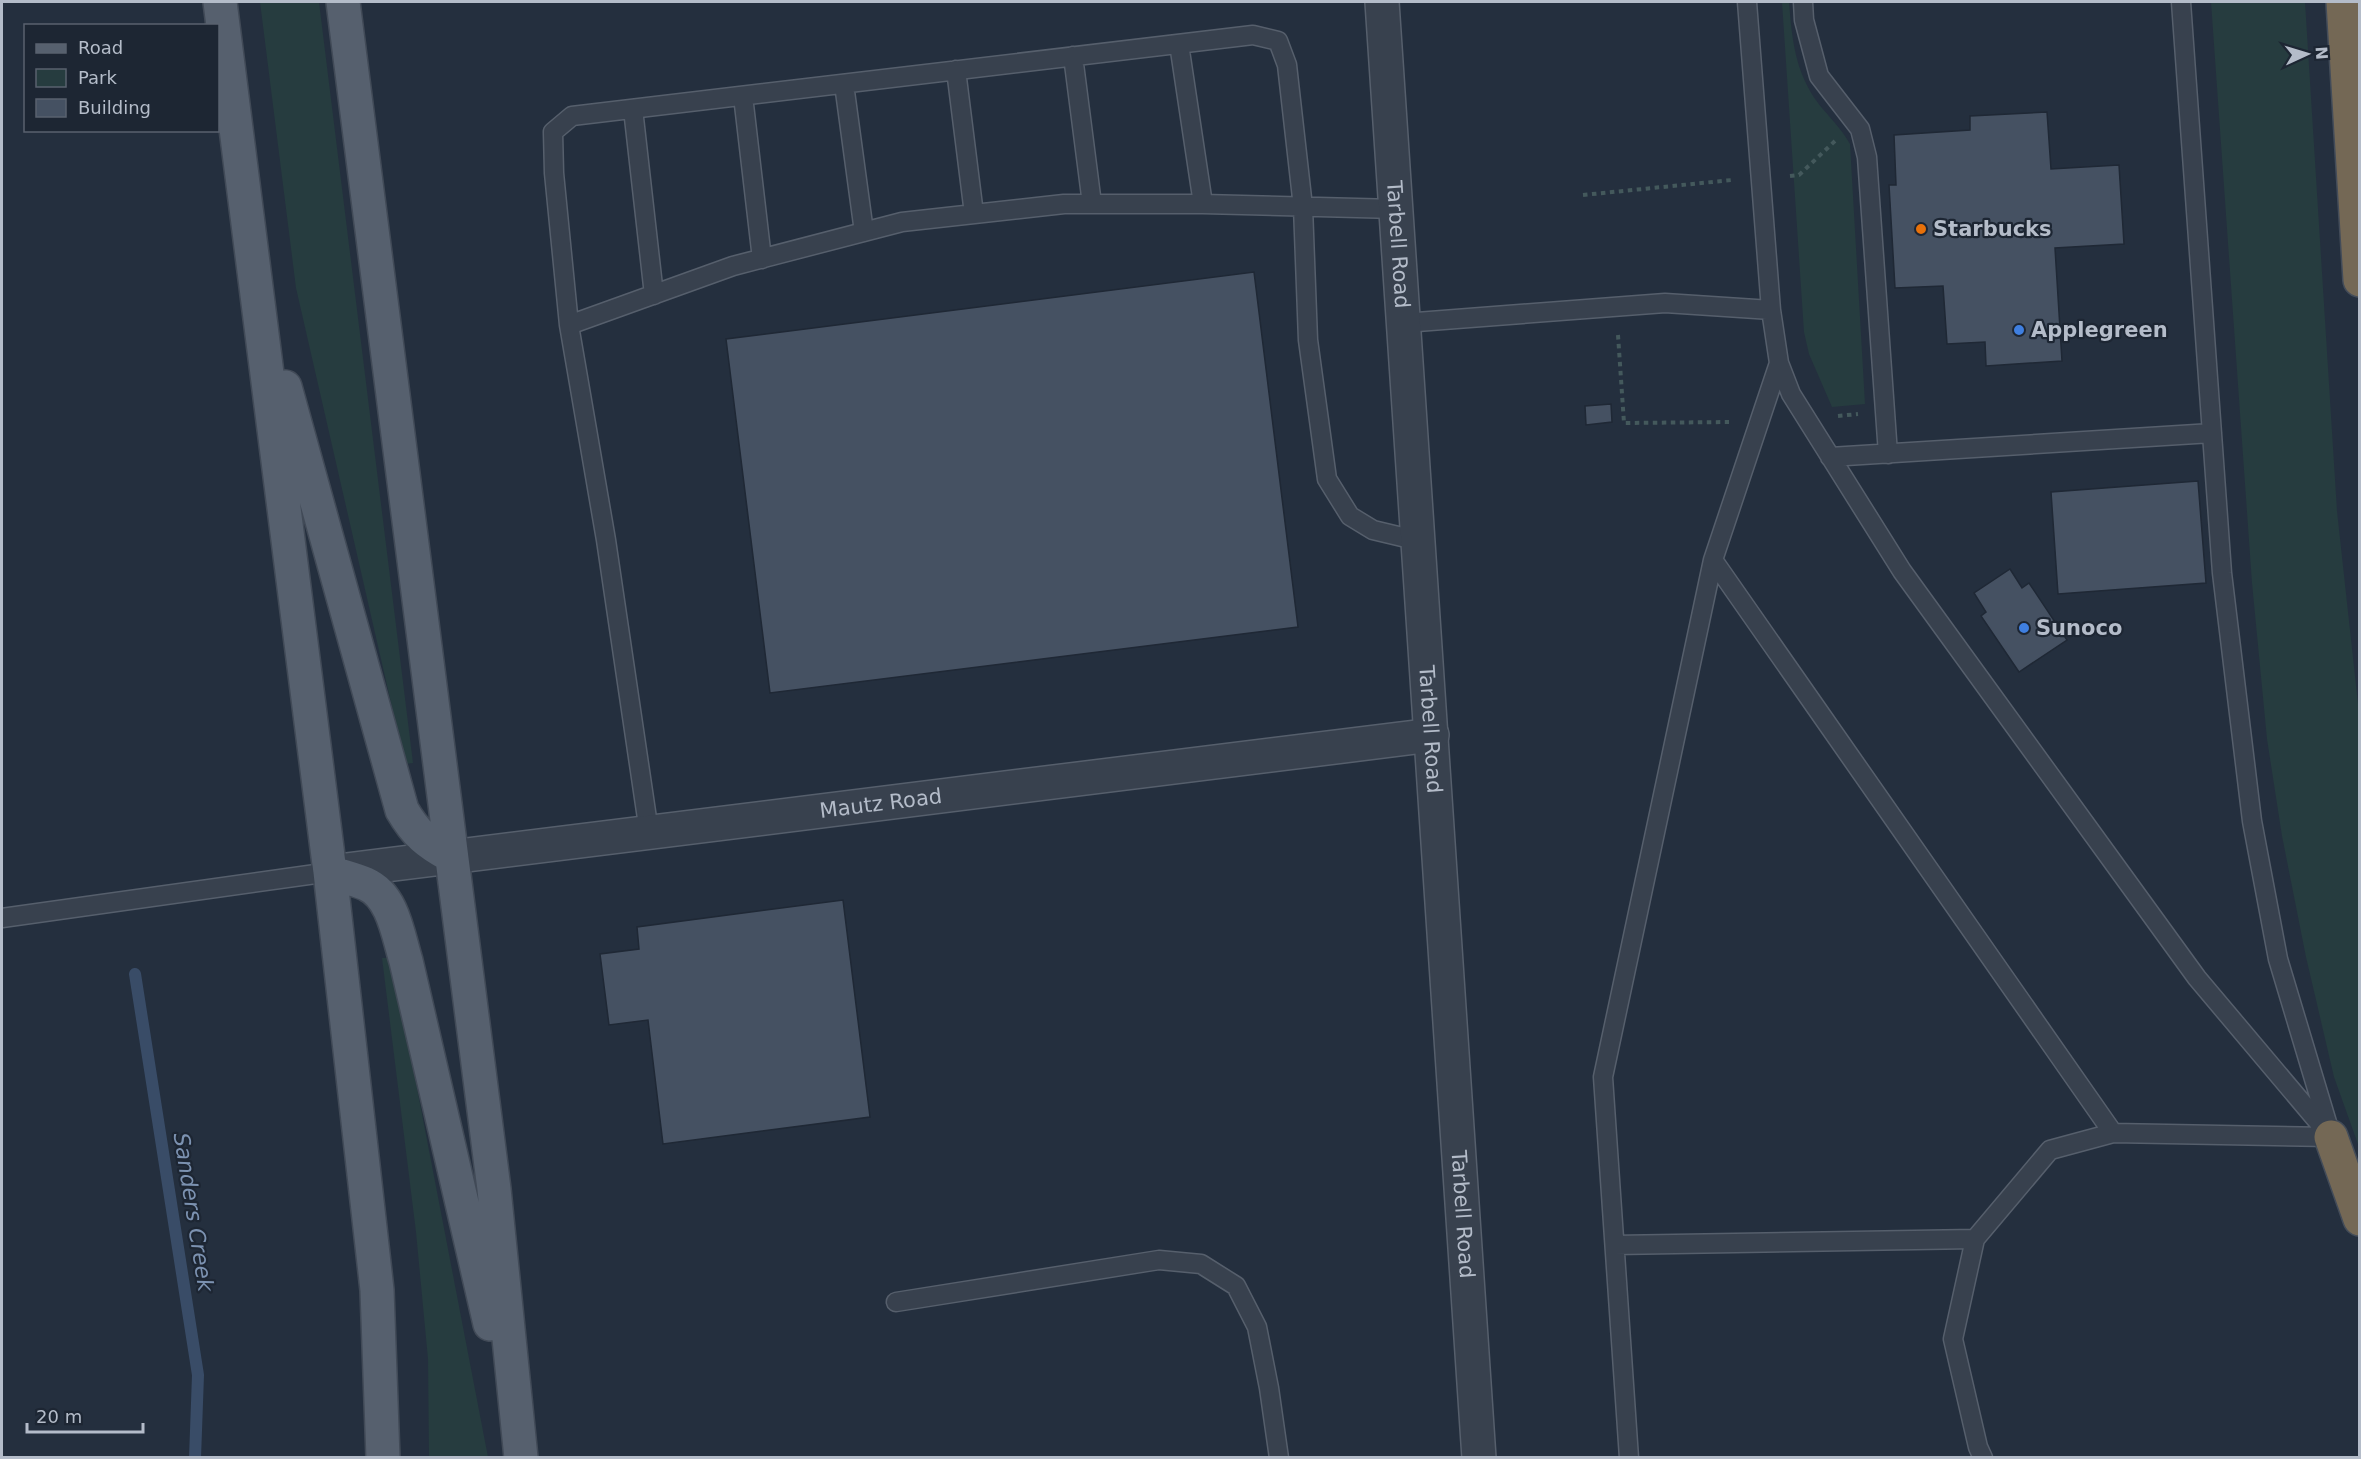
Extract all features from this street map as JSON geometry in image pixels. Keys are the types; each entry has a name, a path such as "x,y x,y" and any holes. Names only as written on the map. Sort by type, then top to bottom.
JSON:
{"highway":[{"path":"2343,2 2360,280"},
{"path":"2331,1137 2360,1219"}],"main road":[{"path":"220,2 330,872 377,1290 383,1458"},
{"path":"343,2 494,1189 520,1456"},
{"path":"255,277 402,810 413,828 426,842 451,856"},
{"path":"330,872 368,884 383,897 392,915 409,972 520,1456"}],"street":[{"name":"Tarbell Road","path":"1382,2 1479,1458"},
{"name":"Mautz Road","path":"330,872 1432,735"}],"lane":[{"path":"1747,2 1771,310 1779,363 1791,394 1902,571 2197,978 2331,1137"},
{"path":"1803,2 1804,20 1819,76 1860,129 1868,157 1888,454"},
{"path":"2181,2 2222,573 2252,821 2278,959 2331,1137"},
{"path":"649,832 606,540 569,326 554,173 553,132 572,116 1253,35 1278,42 1287,65 1303,207 1308,340 1327,479 1350,516 1373,530 1419,541"},
{"path":"1179,44 1203,204"},
{"path":"1073,56 1092,204"},
{"path":"956,70 974,214"},
{"path":"844,84 864,232"},
{"path":"743,96 762,259"},
{"path":"633,109 654,295"},
{"path":"569,326 733,266 902,222 1064,204 1203,204 1396,209"},
{"path":"1404,323 1665,303 1771,310"},
{"path":"1629,1458 1603,1077 1713,560 1779,363"},
{"path":"1830,457 2212,433"},
{"path":"1713,560 2113,1133"},
{"path":"2,918 330,872"},
{"path":"1983,1458 1978,1447 1953,1339 1975,1239 2050,1150 2113,1133 2331,1137"},
{"path":"1615,1245 1975,1239"},
{"path":"896,1302 1159,1260 1201,1264 1236,1286 1257,1327 1279,1458"}],"path":[{"path":"1583,195 1798,175 1831,142 1860,129"},
{"path":"1617,307 1624,423 1760,421"},
{"path":"1806,418 1885,413"}],"green space":[{"path":"260,2 319,2 413,763 405,764 296,288"},
{"path":"1782,2 1789,2 1793,42 1804,79 1818,103 1850,144 1865,404 1832,407 1809,354 1804,332"},
{"path":"2211,2 2305,2 2337,511 2360,722 2359,1147 2334,1077 2306,957 2282,836 2267,739 2252,583"},
{"path":"382,958 392,958 488,1457 429,1457 428,1359 416,1232"}],"building":[{"path":"2047,112 2051,169 2119,165 2124,244 2055,248 2062,361 1986,366 1985,342 1947,344 1943,286 1895,288 1889,185 1896,185 1894,135 1970,130 1970,116"},
{"path":"1254,272 1298,627 770,693 726,339"},
{"path":"1611,404 1612,422 1586,425 1585,406"},
{"name":"Sunoco","path":"2198,481 2206,583 2058,594 2051,492"},
{"name":"Sunoco","path":"2010,569 2022,588 2029,583 2067,640 2019,672 1981,616 1986,612 1974,593"},
{"path":"843,900 870,1117 663,1144 648,1020 609,1025 600,954 639,949 637,927"}],"waterway":[{"name":"Sanders Creek","path":"135,974 198,1375 195,1458"}],"place":[{"name":"Starbucks","path":"1921,229"},
{"name":"Applegreen","path":"2019,330"},
{"name":"Sunoco","path":"2024,628"}]}
